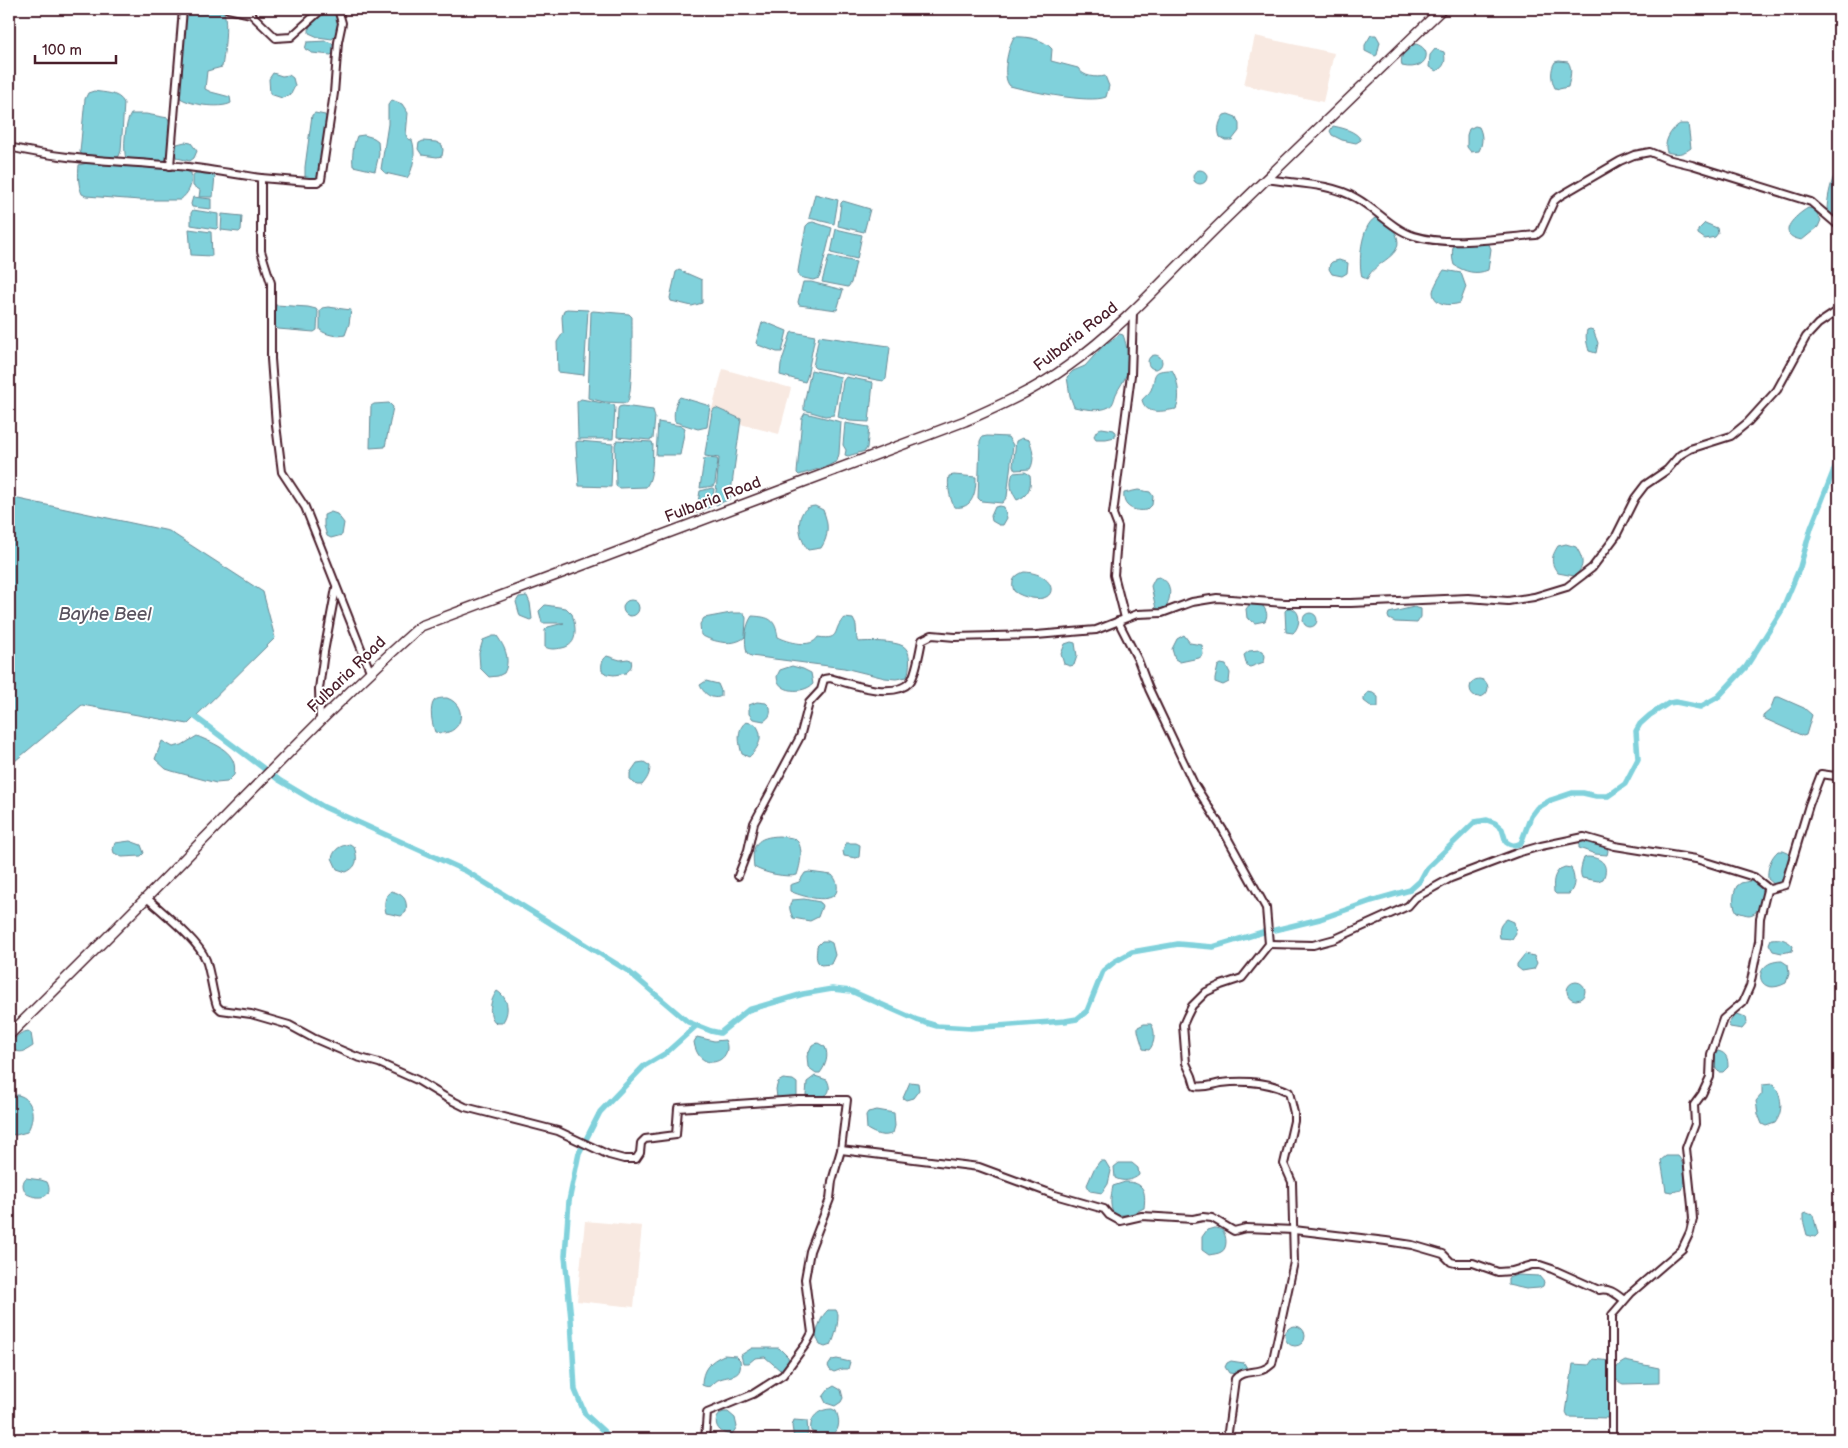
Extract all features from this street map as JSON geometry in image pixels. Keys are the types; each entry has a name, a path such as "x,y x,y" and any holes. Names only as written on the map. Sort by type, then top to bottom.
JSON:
{"main road":[{"name":"Fulbaria Road","path":"9,1035 147,898 320,720 370,671 421,626 966,421 1043,383 1091,348 1133,312 1442,9"}],"street":[{"path":"170,166 183,9"},
{"path":"228,9 251,14 276,38 292,37 322,9"},
{"path":"9,147 70,158 170,166 260,178 317,182 321,180 334,93 338,42 342,23 338,9"},
{"path":"1267,179 1342,191 1367,204 1401,230 1414,236 1442,241 1474,240 1536,235 1540,232 1554,201 1560,196 1634,154 1650,152 1667,159 1811,202 1839,226"},
{"path":"260,178 261,251 271,283 270,359 282,472 305,507 370,671"},
{"path":"738,876 748,850 754,822 800,737 809,703 821,690 824,679 830,678 871,690 902,688 911,680 922,640 932,635 1054,634 1096,630 1137,614 1162,613 1192,602 1217,598 1285,603 1360,603 1468,598 1508,601 1534,597 1567,588 1592,568 1616,536 1635,498 1645,485 1667,470 1680,455 1690,449 1731,436 1748,422 1777,390 1806,337 1818,324 1839,310"},
{"path":"1125,618 1114,575 1118,527 1113,514 1131,375 1133,312"},
{"path":"320,720 320,679 336,588"},
{"path":"1118,621 1138,660 1149,689 1194,784 1252,879 1266,908 1269,944 1242,978 1206,992 1192,1006 1183,1025 1186,1063 1195,1086 1205,1088 1215,1084 1241,1080 1279,1086 1289,1092 1294,1113 1294,1121 1284,1164 1292,1182 1294,1262 1272,1364 1266,1370 1246,1373 1235,1379 1226,1439"},
{"path":"1769,889 1785,885 1809,805 1821,774 1835,776 1839,772"},
{"path":"1269,944 1313,945 1334,939 1408,906 1415,898 1451,878 1517,853 1584,837 1615,846 1696,858 1754,877 1769,889"},
{"path":"1612,1439 1611,1320 1613,1312 1682,1249 1690,1232 1692,1206 1686,1148 1695,1124 1694,1104 1702,1094 1710,1077 1711,1054 1723,1019 1744,1002 1750,986 1759,941 1760,918 1769,889"},
{"path":"147,898 181,929 206,960 217,1006 221,1010 251,1014 289,1025 313,1038 357,1057 379,1063 417,1080 465,1107 558,1132 609,1155 624,1159 636,1159 640,1153 641,1143 645,1139 676,1135 678,1108 797,1100 847,1100 841,1150 832,1181 830,1199 810,1251 805,1279 812,1332 806,1344 783,1375 753,1394 707,1413 705,1439"},
{"path":"841,1150 979,1167 1055,1196 1104,1209 1109,1215 1120,1221 1142,1216 1193,1219 1203,1217 1212,1218 1234,1231 1246,1228 1294,1230 1412,1245 1443,1254 1451,1262 1474,1264 1498,1272 1540,1265 1599,1290 1611,1290 1624,1300"}],"shaded area":[{"path":"1255,36 1334,53 1323,102 1244,85"},
{"path":"723,369 791,388 779,434 710,416"},
{"path":"585,1221 642,1226 634,1307 577,1301"}],"water":[{"path":"186,9 224,12 226,31 222,67 207,71 205,89 230,97 231,103 220,106 196,104 178,96"},
{"path":"324,9 332,10 338,16 339,23 332,39 318,37 309,33 311,22"},
{"path":"1371,35 1376,35 1380,42 1377,55 1375,56 1365,51 1365,45"},
{"path":"1014,37 1029,38 1049,46 1052,49 1051,61 1078,68 1090,76 1105,76 1109,86 1106,97 1098,99 1073,98 1010,86 1007,82 1006,69"},
{"path":"326,41 334,46 331,55 312,53 305,49 307,42"},
{"path":"1416,44 1425,51 1425,60 1417,66 1402,66 1402,55"},
{"path":"1435,49 1444,52 1445,58 1443,66 1436,71 1429,67 1430,55"},
{"path":"1555,62 1568,62 1571,71 1568,87 1559,89 1555,88 1553,82 1552,68"},
{"path":"273,73 282,76 289,75 293,78 295,86 291,94 282,98 270,94 269,79"},
{"path":"94,91 115,95 122,99 124,103 121,151 116,158 83,156 80,152 85,99 88,93"},
{"path":"392,100 402,104 408,113 406,135 408,139 412,140 414,154 413,165 407,178 385,173 381,169 388,124 388,105"},
{"path":"315,113 325,115 328,120 317,180 305,179 312,115"},
{"path":"131,114 146,114 168,118 171,126 168,158 161,163 126,159 125,136"},
{"path":"1228,114 1236,117 1239,124 1239,131 1232,140 1225,140 1220,137 1219,131 1222,118"},
{"path":"1680,124 1688,124 1691,148 1680,153 1667,152 1666,144 1669,136"},
{"path":"1333,126 1353,132 1361,140 1356,143 1342,140 1332,135 1330,131"},
{"path":"1475,126 1479,127 1482,142 1479,151 1471,152 1467,147 1467,135 1469,129"},
{"path":"364,135 378,141 379,154 375,171 353,166 353,151 357,136"},
{"path":"423,141 436,142 442,145 442,156 422,155 418,149 419,143"},
{"path":"191,143 197,151 194,158 190,161 177,158 174,152 177,144"},
{"path":"87,163 182,170 191,173 191,185 180,200 140,200 86,196 81,191 78,172 79,165"},
{"path":"1839,165 1839,221 1827,211 1830,187"},
{"path":"1197,170 1203,170 1207,177 1203,184 1197,184 1193,180 1193,174"},
{"path":"196,173 215,175 213,197 199,197 200,190 193,186 193,175"},
{"path":"815,194 838,200 834,224 809,218"},
{"path":"193,197 211,199 211,209 192,207"},
{"path":"843,201 870,209 864,232 838,226 841,203"},
{"path":"1808,208 1814,209 1821,220 1818,227 1802,240 1793,237 1789,234 1788,230 1790,225 1798,215"},
{"path":"193,210 218,214 218,227 216,229 191,225 191,213"},
{"path":"222,214 242,216 241,230 239,232 221,230"},
{"path":"1375,218 1384,222 1392,229 1396,234 1398,242 1397,248 1393,253 1376,267 1367,279 1362,277 1361,271 1362,245 1366,229"},
{"path":"813,222 832,228 819,278 813,280 799,277 798,271 806,226"},
{"path":"1705,223 1717,228 1718,233 1715,237 1705,239 1698,234 1698,230"},
{"path":"189,229 211,232 212,256 191,255"},
{"path":"836,229 862,235 857,259 831,253"},
{"path":"1488,242 1491,249 1488,270 1471,272 1454,265 1453,247 1457,244"},
{"path":"829,256 856,262 851,283 848,287 822,282"},
{"path":"1339,260 1348,263 1347,273 1342,276 1332,274 1329,269 1332,262"},
{"path":"679,270 702,280 702,303 692,306 671,301 676,272"},
{"path":"1444,270 1461,273 1466,287 1460,303 1444,304 1434,297 1434,287"},
{"path":"803,282 811,282 843,290 837,310 799,305"},
{"path":"276,305 316,309 318,312 317,330 314,332 278,329 274,325"},
{"path":"322,308 351,310 345,335 332,335 320,330 320,311"},
{"path":"564,310 588,310 584,375 558,372 557,342 563,333 562,317"},
{"path":"591,312 629,314 632,317 631,376 627,403 604,402 588,398"},
{"path":"765,322 787,331 782,352 777,352 756,343 762,323"},
{"path":"1590,329 1593,330 1598,343 1596,353 1589,351 1586,333"},
{"path":"791,333 815,336 805,382 780,375 781,364"},
{"path":"1120,334 1123,335 1126,344 1128,369 1113,403 1105,409 1092,410 1074,407 1067,377 1073,371 1085,366 1103,346"},
{"path":"819,336 889,346 886,379 884,381 877,380 815,368 813,366"},
{"path":"1152,355 1158,355 1162,362 1158,369 1152,369 1148,365 1148,359"},
{"path":"811,370 841,377 834,415 825,416 804,410"},
{"path":"1172,370 1178,389 1178,405 1176,409 1156,411 1147,408 1142,400 1151,390 1157,372"},
{"path":"846,377 873,383 869,422 850,421 838,417 843,381"},
{"path":"680,397 710,406 707,427 698,429 675,422 675,409"},
{"path":"581,399 614,405 613,439 578,439 577,402"},
{"path":"389,403 393,407 385,447 370,448 371,406"},
{"path":"623,406 653,410 655,417 653,439 617,437 618,409"},
{"path":"716,408 741,419 730,499 716,505 719,458 705,456 705,453 712,412"},
{"path":"805,413 841,422 839,454 837,461 828,466 799,475 797,473 802,418"},
{"path":"658,422 685,428 680,455 656,455"},
{"path":"845,423 869,427 865,451 848,456 845,455 846,450 843,445"},
{"path":"1102,428 1114,430 1115,437 1096,439 1095,433"},
{"path":"982,437 1008,437 1013,445 1007,497 1002,503 981,501 978,498 980,441"},
{"path":"1022,438 1029,440 1033,462 1030,469 1015,470 1013,466 1016,441"},
{"path":"617,440 652,442 651,472 649,483 646,487 619,488 616,486 615,445"},
{"path":"576,442 613,444 611,487 579,486"},
{"path":"704,459 717,459 718,461 715,483 713,486 700,488"},
{"path":"1025,472 1030,475 1030,487 1024,496 1017,500 1011,487 1013,473"},
{"path":"949,476 976,477 974,494 965,506 954,507 951,500 948,484"},
{"path":"714,489 712,506 696,513 700,491"},
{"path":"1138,490 1150,492 1153,496 1152,505 1147,510 1130,508 1125,502 1124,493"},
{"name":"Bayhe Beel","path":"9,497 169,531 263,592 275,638 188,724 82,705 9,766"},
{"path":"815,506 823,510 827,534 821,548 808,550 800,531 800,517 808,508"},
{"path":"995,507 1004,507 1007,518 1003,525 992,521 991,516"},
{"path":"331,512 337,514 344,523 342,535 331,538 327,536 324,526 324,515"},
{"path":"1566,544 1576,547 1582,559 1582,566 1574,576 1558,573 1553,563 1554,553 1558,546"},
{"path":"1024,572 1043,577 1051,587 1051,592 1041,598 1032,598 1018,594 1014,591 1014,579"},
{"path":"1159,577 1167,582 1170,595 1166,608 1159,611 1156,609 1151,586 1155,578"},
{"path":"527,596 532,619 530,620 520,616 516,602 519,597"},
{"path":"631,600 639,608 631,616 623,608"},
{"path":"1250,604 1263,606 1267,614 1265,621 1255,623 1247,618 1246,609"},
{"path":"545,605 566,608 572,614 575,624 575,635 574,639 567,646 553,649 545,647 545,630 548,627 564,623 542,623 539,611"},
{"path":"1414,607 1421,609 1421,617 1417,623 1395,622 1389,619 1389,613"},
{"path":"1288,608 1296,611 1299,618 1298,626 1293,633 1286,632 1285,611"},
{"path":"731,613 744,613 746,618 745,637 729,643 711,640 701,635 700,624 704,618"},
{"path":"1307,613 1313,613 1317,620 1313,627 1307,627 1303,623 1303,617"},
{"path":"752,616 771,620 778,637 787,641 805,644 815,641 818,637 831,637 836,633 838,626 845,618 853,619 856,625 858,642 888,642 899,644 906,648 910,660 907,677 885,678 844,668 751,656 747,653 745,639"},
{"path":"1184,635 1190,643 1202,645 1203,655 1199,658 1180,662 1175,659 1172,649 1177,639"},
{"path":"497,636 502,645 507,663 504,673 489,677 480,668 479,653 483,640"},
{"path":"1075,643 1077,656 1074,665 1070,666 1064,664 1061,654 1065,644"},
{"path":"1249,651 1263,651 1265,656 1264,662 1250,667 1247,666 1244,655"},
{"path":"607,656 620,660 631,660 631,667 626,673 607,674 602,671 602,666"},
{"path":"1221,664 1226,665 1230,673 1229,682 1223,685 1215,682 1218,666"},
{"path":"792,666 811,673 813,684 797,690 786,689 781,686 777,676 780,670"},
{"path":"1479,679 1485,682 1488,688 1485,694 1479,697 1473,694 1470,688 1473,682"},
{"path":"706,681 718,684 721,696 715,698 703,691 700,685"},
{"path":"1368,692 1378,697 1378,707 1372,707 1364,701"},
{"path":"1775,697 1804,708 1812,715 1806,735 1803,736 1763,718 1770,710"},
{"path":"447,698 459,708 460,721 452,731 444,733 435,732 432,704 437,699"},
{"path":"757,702 766,703 770,707 770,715 764,721 753,719 749,714 749,705"},
{"path":"746,722 755,724 760,733 758,746 749,757 742,754 739,741 741,729"},
{"path":"197,736 224,750 233,760 235,767 234,775 227,782 216,783 172,771 166,769 155,759 162,741 173,747 182,745"},
{"path":"644,762 650,766 649,774 642,785 637,785 630,780 630,773 637,763"},
{"path":"779,836 793,838 800,846 801,856 797,875 775,874 754,867 753,859 757,843 765,838"},
{"path":"130,841 141,845 144,853 141,856 122,857 114,853 115,843"},
{"path":"1581,842 1594,842 1607,848 1607,855 1595,854 1579,848"},
{"path":"846,843 860,845 859,857 844,856 843,851"},
{"path":"350,844 354,847 356,862 353,868 346,872 337,869 332,858 338,848"},
{"path":"1778,851 1788,853 1790,858 1782,883 1775,885 1768,879 1768,871 1771,860"},
{"path":"1584,858 1596,858 1603,863 1605,874 1603,879 1598,881 1582,878 1582,865"},
{"path":"1565,867 1571,868 1574,878 1573,888 1569,894 1556,894 1554,892 1555,877 1560,869"},
{"path":"805,873 832,875 836,880 837,886 835,895 823,899 790,891 790,885 799,882"},
{"path":"1750,881 1756,881 1762,887 1762,891 1759,908 1749,915 1737,912 1734,906 1734,899 1737,886"},
{"path":"391,891 399,894 405,900 406,912 401,916 386,913 385,901"},
{"path":"804,899 820,902 822,906 818,917 810,921 793,918 790,909 792,900"},
{"path":"1507,919 1514,922 1516,933 1512,939 1500,938 1500,927"},
{"path":"1771,939 1785,940 1793,946 1792,951 1782,953 1773,951 1769,944"},
{"path":"822,941 832,943 835,955 831,964 821,965 817,961 817,946"},
{"path":"1525,954 1534,956 1537,963 1534,969 1522,971 1517,967 1517,964"},
{"path":"1782,961 1788,965 1789,974 1786,983 1776,987 1763,983 1761,972 1765,967"},
{"path":"1576,982 1582,985 1585,991 1582,997 1576,1000 1570,997 1567,991 1570,985"},
{"path":"497,991 504,998 507,1006 505,1019 502,1023 496,1023 491,1016 491,1003"},
{"path":"1736,1014 1746,1017 1747,1023 1742,1029 1730,1027 1728,1024"},
{"path":"1144,1024 1151,1024 1154,1030 1154,1041 1149,1050 1143,1049 1138,1032 1138,1027"},
{"path":"28,1031 31,1033 33,1046 22,1052 12,1049 16,1037"},
{"path":"697,1037 714,1041 725,1040 726,1054 716,1062 702,1059 697,1053 694,1042"},
{"path":"818,1043 825,1047 827,1057 820,1073 816,1073 808,1067 807,1056 812,1045"},
{"path":"1718,1051 1723,1053 1727,1059 1728,1067 1723,1072 1719,1072 1714,1065 1713,1059"},
{"path":"815,1076 827,1080 829,1089 828,1093 824,1096 812,1097 806,1095 807,1082"},
{"path":"783,1079 793,1080 797,1083 797,1097 788,1099 777,1098 776,1089 778,1082"},
{"path":"910,1082 918,1083 919,1090 913,1098 906,1100 903,1098"},
{"path":"1773,1084 1780,1098 1781,1108 1775,1123 1766,1126 1762,1124 1758,1114 1756,1101 1762,1094 1762,1085"},
{"path":"18,1095 28,1101 32,1110 32,1116 27,1132 16,1135 9,1134 9,1096"},
{"path":"877,1110 894,1113 895,1126 893,1133 880,1135 867,1129 866,1115 868,1112"},
{"path":"1666,1156 1678,1156 1684,1167 1685,1177 1682,1190 1666,1191 1661,1160"},
{"path":"1100,1161 1105,1161 1111,1171 1108,1184 1102,1193 1090,1191 1087,1185"},
{"path":"1119,1163 1132,1163 1138,1168 1139,1175 1127,1180 1115,1178 1114,1167"},
{"path":"26,1178 47,1182 49,1191 40,1197 27,1194 23,1186"},
{"path":"1131,1182 1140,1186 1145,1197 1144,1208 1130,1215 1114,1215 1111,1204 1113,1186"},
{"path":"1803,1214 1813,1215 1818,1234 1815,1237 1807,1235 1803,1220"},
{"path":"1214,1228 1224,1232 1226,1245 1221,1252 1209,1255 1202,1250 1202,1237 1207,1230"},
{"path":"1517,1275 1539,1276 1544,1282 1543,1286 1526,1289 1508,1285 1508,1278"},
{"path":"828,1310 836,1310 838,1322 831,1345 825,1347 820,1345 816,1336 822,1318"},
{"path":"1295,1326 1302,1329 1305,1336 1302,1343 1295,1346 1288,1343 1285,1336 1288,1329"},
{"path":"752,1348 779,1348 788,1357 789,1363 784,1370 780,1370 765,1357 755,1358 749,1363 743,1363 741,1355"},
{"path":"724,1355 736,1356 740,1360 740,1370 738,1373 717,1380 708,1387 702,1385 705,1370 715,1360"},
{"path":"837,1359 850,1362 848,1369 834,1372 830,1370 828,1366 832,1360"},
{"path":"1593,1359 1611,1361 1609,1418 1568,1417 1566,1413 1573,1364 1589,1365"},
{"path":"1231,1361 1244,1363 1247,1370 1237,1374 1229,1373 1225,1367"},
{"path":"1625,1361 1659,1368 1659,1383 1623,1384 1619,1382 1615,1377 1614,1371"},
{"path":"834,1386 841,1390 843,1398 835,1406 826,1403 823,1397"},
{"path":"832,1409 836,1411 839,1421 835,1432 823,1438 811,1431 813,1418 823,1410"},
{"path":"723,1412 728,1412 735,1418 737,1427 732,1434 723,1433 717,1427 717,1419"},
{"path":"794,1420 807,1421 808,1433 805,1439 794,1439 792,1426"}],"waterway":[{"path":"1839,397 1839,411"},
{"path":"1275,930 1320,919 1410,890 1420,881 1427,868 1475,822 1487,820 1495,823 1502,829 1506,842 1511,845 1517,845 1521,843 1531,816 1537,808 1551,800 1572,793 1608,796 1625,784 1638,759 1636,731 1640,724 1669,703 1676,702 1700,707 1718,697 1746,667 1782,610 1800,567 1811,528 1839,457"},
{"path":"190,713 279,780 324,807 466,871 628,971 688,1022 720,1033 748,1010 803,994 832,989 851,991 917,1020 937,1026 971,1028 1077,1019 1087,1011 1103,971 1132,952 1178,944 1213,947 1263,932"},
{"path":"612,1439 585,1414 575,1390 565,1256 569,1201 579,1153 600,1112 644,1066 666,1053 696,1026"}]}
